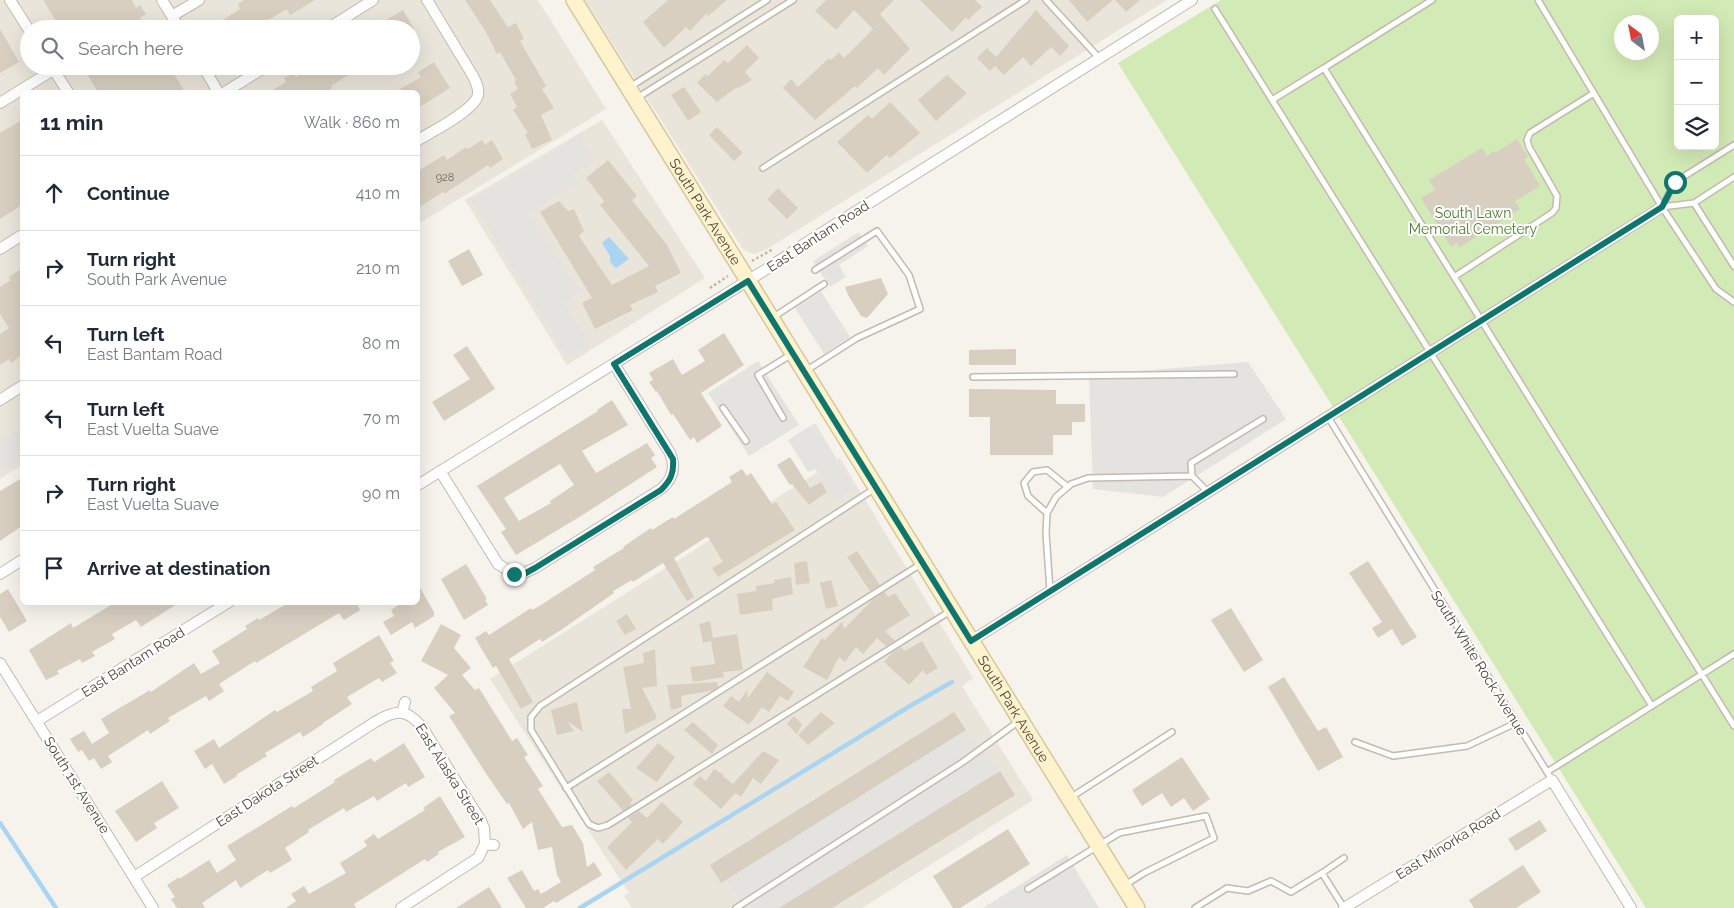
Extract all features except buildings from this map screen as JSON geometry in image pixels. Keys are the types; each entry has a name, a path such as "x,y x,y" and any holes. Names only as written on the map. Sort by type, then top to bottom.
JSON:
{"main road":[{"name":"South Park Avenue","path":"574,0 1137,908"}],"street":[{"path":"10,0 23,20"},
{"path":"162,0 174,20"},
{"path":"172,16 199,0"},
{"path":"341,20 373,0"},
{"path":"420,139 461,113 478,96 478,85 427,0"},
{"name":"East Bantam Road","path":"420,485 748,281 1192,0"},
{"path":"0,103 42,75"},
{"path":"57,75 67,90"},
{"path":"208,75 217,90"},
{"path":"228,90 252,75"},
{"path":"971,641 1662,207"},
{"path":"0,249 20,236"},
{"path":"440,471 493,558 511,578 535,568 661,490 677,474 670,453 614,364"},
{"path":"0,400 20,387"},
{"path":"0,574 20,561"},
{"name":"East Bantam Road","path":"37,722 224,605"},
{"name":"South 1st Avenue","path":"0,663 153,908"},
{"name":"East Alaska Street","path":"400,908 478,858 490,844 481,821 427,735 404,707"},
{"name":"East Dakota Street","path":"134,877 375,722 404,707"},
{"name":"East Minorka Road","path":"1344,908 1549,776"},
{"name":"South White Rock Avenue","path":"1549,776 1630,908"}],"lane":[{"path":"631,94 767,0"},
{"path":"631,94 793,0"},
{"path":"763,168 1026,0"},
{"path":"1046,0 1099,58"},
{"path":"1272,100 1432,0"},
{"path":"1538,0 1662,207 1716,289 1734,302"},
{"path":"1215,9 1652,706"},
{"path":"1324,68 1734,726"},
{"path":"1454,276 1556,208 1557,196 1529,147 1527,140 1530,134 1594,93"},
{"path":"1662,207 1675,182 1734,145"},
{"path":"1662,207 1694,203 1734,177"},
{"path":"1694,203 1734,266"},
{"path":"804,372 857,338 920,309 909,275 877,231 815,270"},
{"path":"771,318 824,284"},
{"path":"783,418 758,375 793,353"},
{"path":"973,377 1234,374"},
{"path":"724,408 746,441"},
{"name":"South White Rock Avenue","path":"1328,417 1549,776"},
{"path":"1208,492 1192,476 1191,463 1263,419"},
{"path":"1047,513 1028,496 1024,483 1033,472 1047,470 1068,487"},
{"path":"1050,591 1046,533 1047,513 1056,497 1071,484 1088,478 1192,476"},
{"path":"876,488 540,706 531,717 531,730 566,788 589,824 598,828 608,825 952,610"},
{"path":"566,788 923,563"},
{"path":"1549,776 1652,706 1734,654"},
{"path":"736,908 963,762 1021,720"},
{"path":"1355,742 1393,756 1467,746 1516,722"},
{"path":"1069,798 1172,732"},
{"path":"1028,889 1120,833 1206,816 1214,838 1144,873 1124,886"},
{"path":"1195,908 1227,888 1248,891 1271,881 1291,892 1344,858"},
{"path":"1322,873 1344,908"}],"path":[{"path":"755,260 780,245"}],"shaded area":[{"path":"0,0 538,0 606,109 420,223 420,90 20,90 20,466 0,479"},
{"path":"585,0 1167,0 767,249 755,254 747,252 742,248"},
{"path":"602,120 705,278 567,365 465,200"},
{"path":"581,134 595,162 573,174 579,183 529,213 581,292 564,302 590,345 568,358 472,201"},
{"path":"859,232 868,246 839,265 846,277 830,287 813,261"},
{"path":"821,291 850,337 824,354 795,308"},
{"path":"758,361 799,425 749,456 708,393"},
{"path":"1248,362 1286,419 1163,497 1093,489 1089,375"},
{"path":"815,423 855,489 835,501 815,469 808,472 788,440"},
{"path":"20,429 20,460 3,471 0,466 0,441"},
{"path":"840,458 973,678 962,686 1033,800 862,908 632,908 624,896 629,893 490,679"},
{"path":"966,730 1000,771 779,908 745,908 727,879"},
{"path":"1067,855 1099,908 983,908"}],"green space":[{"name":"South Lawn Memorial Cemetery","path":"1221,0 1734,0 1734,908 1646,908 1118,63"}],"water":[{"path":"609,237 629,259 616,268 610,262 610,256 602,243"}],"waterway":[{"path":"580,908 952,682"},
{"path":"0,823 56,908"}],"route":[{"path":"514,574 524,574 535,568 661,490 667,484 673,474 673,459 614,364 748,281 971,641 1662,207 1675,182"}]}
